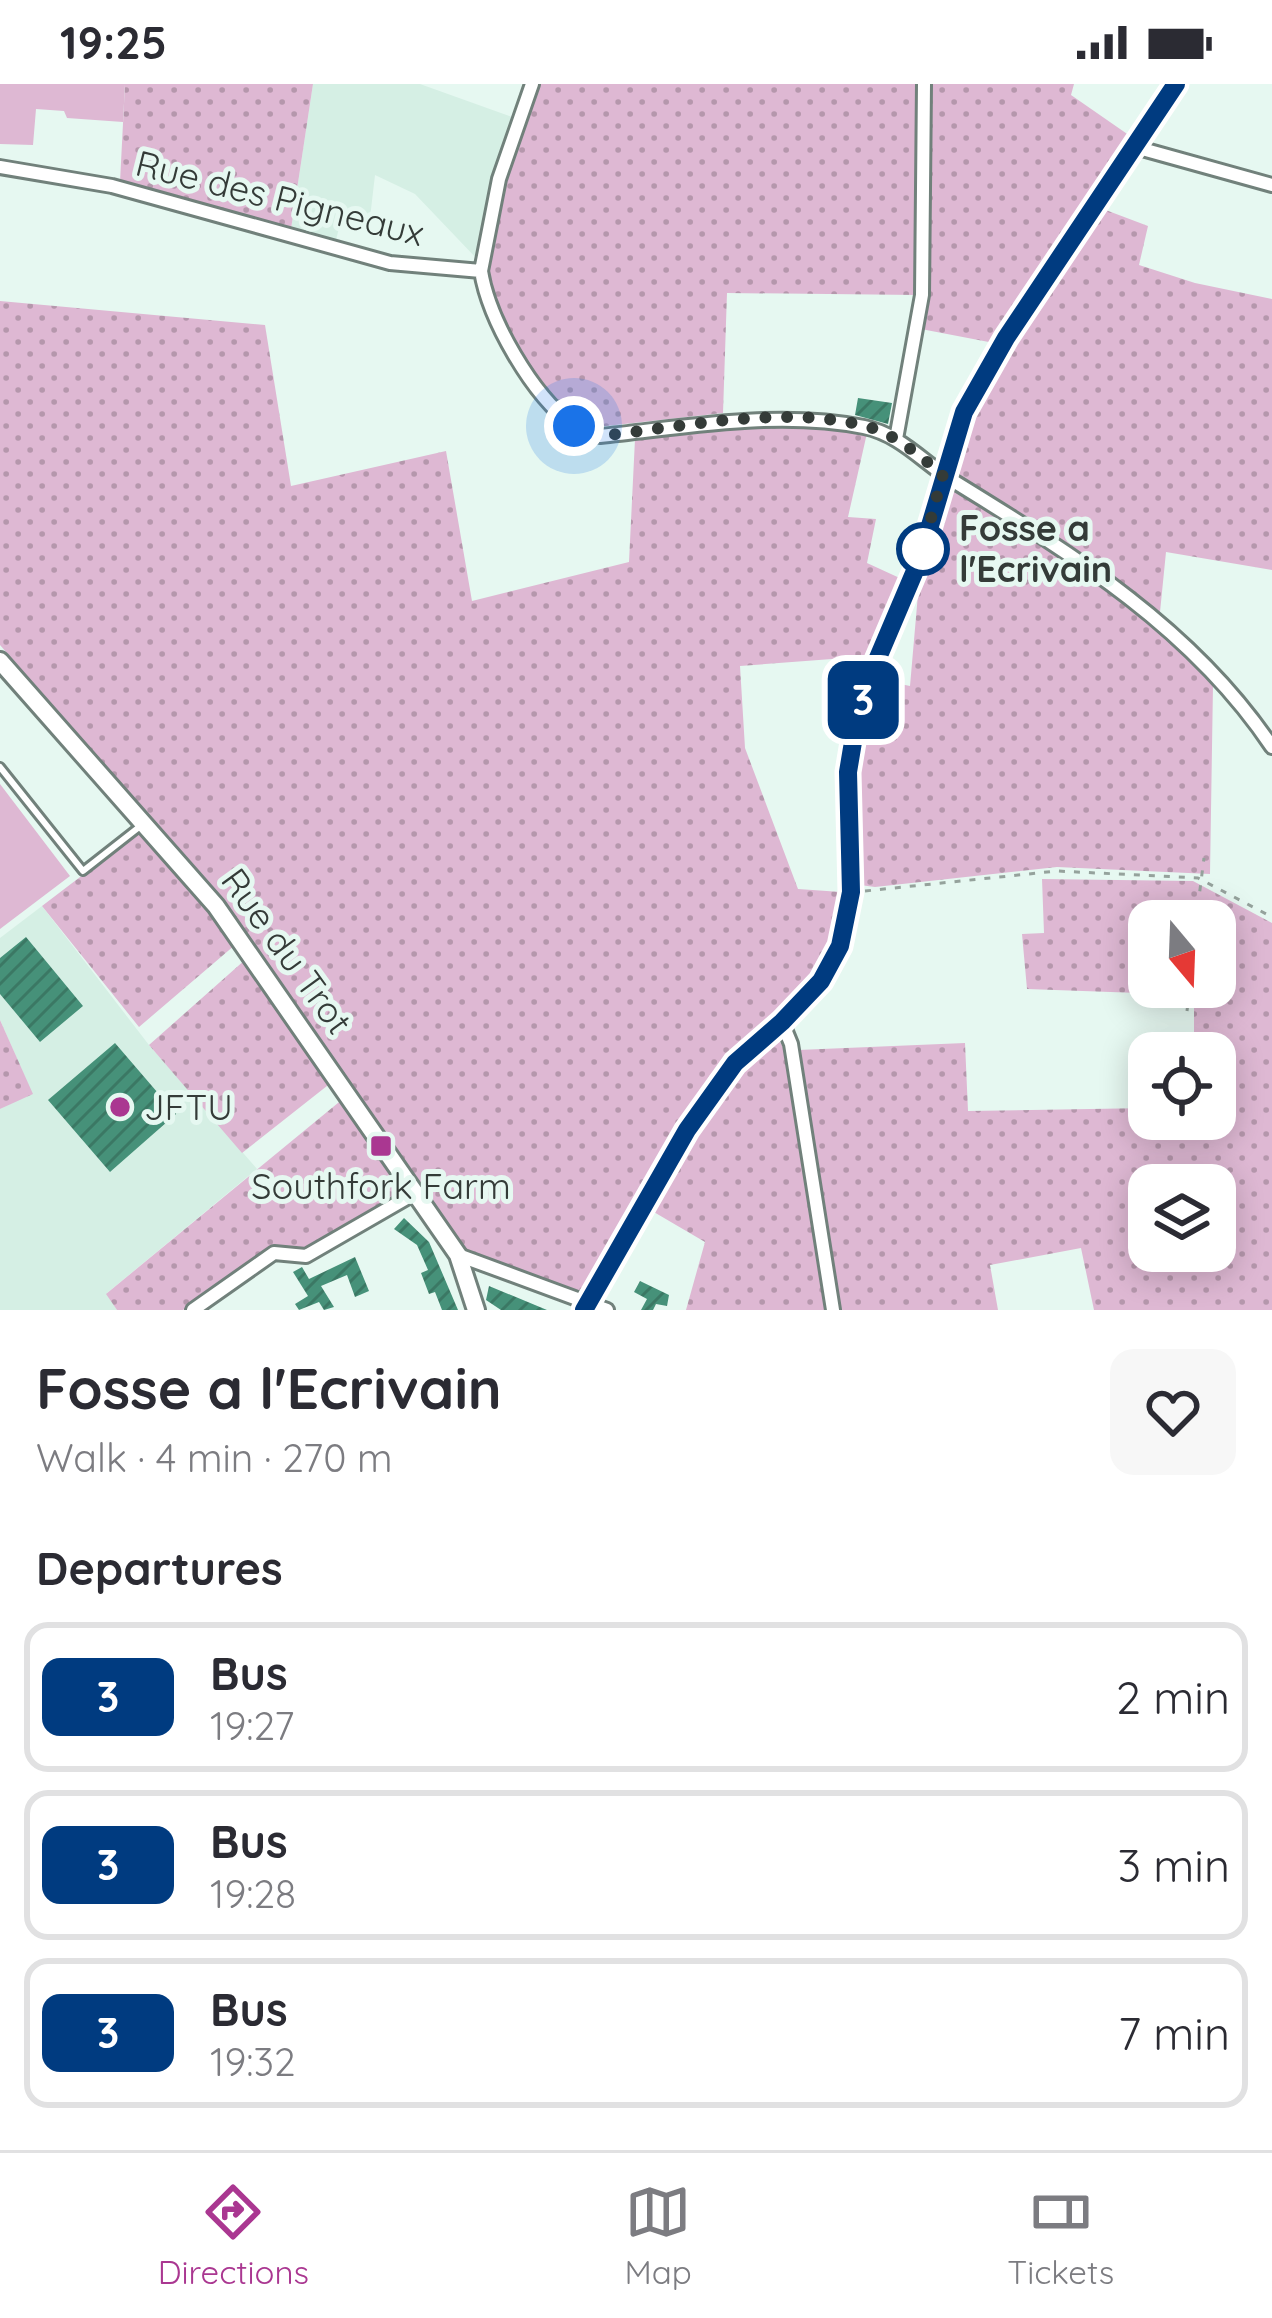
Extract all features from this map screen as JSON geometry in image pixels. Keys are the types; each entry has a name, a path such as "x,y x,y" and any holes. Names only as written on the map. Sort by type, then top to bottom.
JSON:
{"main road":[{"path":"594,1307 687,1130 735,1063 821,981 840,946 851,892 848,772 855,730 866,686 920,559 964,412 1006,338 1176,84"},
{"name":"Rue du Trot","path":"4,674 146,822 247,948 458,1255 476,1310"}],"street":[{"path":"532,84 500,178 481,271 486,302 503,338 574,426 599,436 795,416 870,428 896,439 943,474 1069,552 1150,612 1251,716 1272,747"},
{"path":"896,439 922,295 924,84"},
{"path":"1136,147 1272,185"},
{"name":"Rue des Pigneaux","path":"0,167 112,186 390,263 481,271"},
{"path":"782,1022 791,1044 833,1310"},
{"path":"193,1310 274,1253 306,1256 417,1192"},
{"path":"458,1255 594,1307"}],"lane":[{"path":"0,767 83,872 146,822"}],"path":[{"path":"1199,900 1204,858"},
{"path":"851,892 1057,871 1202,880 1272,917"}],"shaded area":[{"path":"0,84 125,84 123,122 67,118 64,111 36,109 33,145 0,144"},
{"path":"125,84 313,84 291,229 120,182"},
{"path":"313,84 420,84 512,117 493,174 478,260 415,194 375,175 370,218 343,212 336,240 291,229"},
{"path":"537,84 920,84 917,295 727,293 723,413 588,428 524,359 491,295 488,263 496,216"},
{"path":"929,84 1074,84 1071,95 1133,138 994,343 921,329"},
{"path":"1103,209 1148,226 1139,265 1272,299 1272,570 1166,552 1160,612 1030,519 950,475 973,406"},
{"path":"0,301 265,325 291,486 446,451 472,601 629,562 635,439 790,422 867,433 848,517 876,519 867,563 904,580 872,656 740,666 745,748 798,889 841,892 826,950 808,980 710,1075 582,1295 470,1254 226,905 0,645"},
{"path":"955,490 1048,544 1146,614 1213,685 1210,874 1057,867 860,885 860,781 876,679 910,686 918,594 946,494"},
{"path":"0,784 70,876 0,929"},
{"path":"143,829 235,945 139,1027 42,906"},
{"path":"1042,879 1193,881 1229,900 1128,900 1128,993 1027,989 1022,934 1044,933"},
{"path":"1236,904 1272,923 1272,1310 1094,1310 1081,1248 990,1265 998,1310 840,1310 798,1050 965,1043 968,1111 1128,1108 1128,1140 1236,1140 1236,1032 1194,1032 1194,1008 1236,1008"},
{"path":"42,906 149,1045 257,1169 107,1293 117,1310 0,1310 0,1109 32,1093 0,1020 0,938"},
{"path":"246,959 332,1082 242,1153 149,1045"},
{"path":"0,1020 33,1094 0,1109"},
{"path":"780,1042 786,1052 827,1310 686,1310 705,1242 647,1208 728,1086 765,1048"},
{"path":"344,1098 406,1191 307,1253 285,1247 271,1250 183,1310 117,1310 106,1294"}],"building":[{"path":"858,398 892,403 888,424 855,415"},
{"path":"26,937 83,1006 40,1042 0,994 0,958"},
{"path":"115,1043 176,1114 110,1172 48,1100"},
{"path":"404,1218 429,1242 458,1310 442,1310 435,1292 429,1294 421,1273 428,1270 417,1245 394,1229"},
{"path":"355,1257 369,1291 355,1297 347,1275 321,1286 334,1307 324,1310 319,1302 299,1310 295,1304 308,1296 293,1272 302,1267 309,1279"},
{"path":"640,1281 669,1295 667,1306 656,1304 653,1310 641,1310 647,1299 634,1292"},
{"path":"489,1286 547,1310 501,1310 486,1300"}],"bus line":[{"name":"3","path":"584,1310 687,1130 735,1063 821,981 840,946 851,892 848,772 855,730 866,686 920,559 964,412 1006,338 1176,84"}],"place":[{"name":"Fosse a l'Ecrivain","path":"923,549"},
{"name":"JFTU","path":"120,1107"},
{"name":"Southfork Farm","path":"381,1146"}],"route":[{"path":"574,426 599,436 795,416 870,428 896,439 943,474 920,559 923,549"}]}
